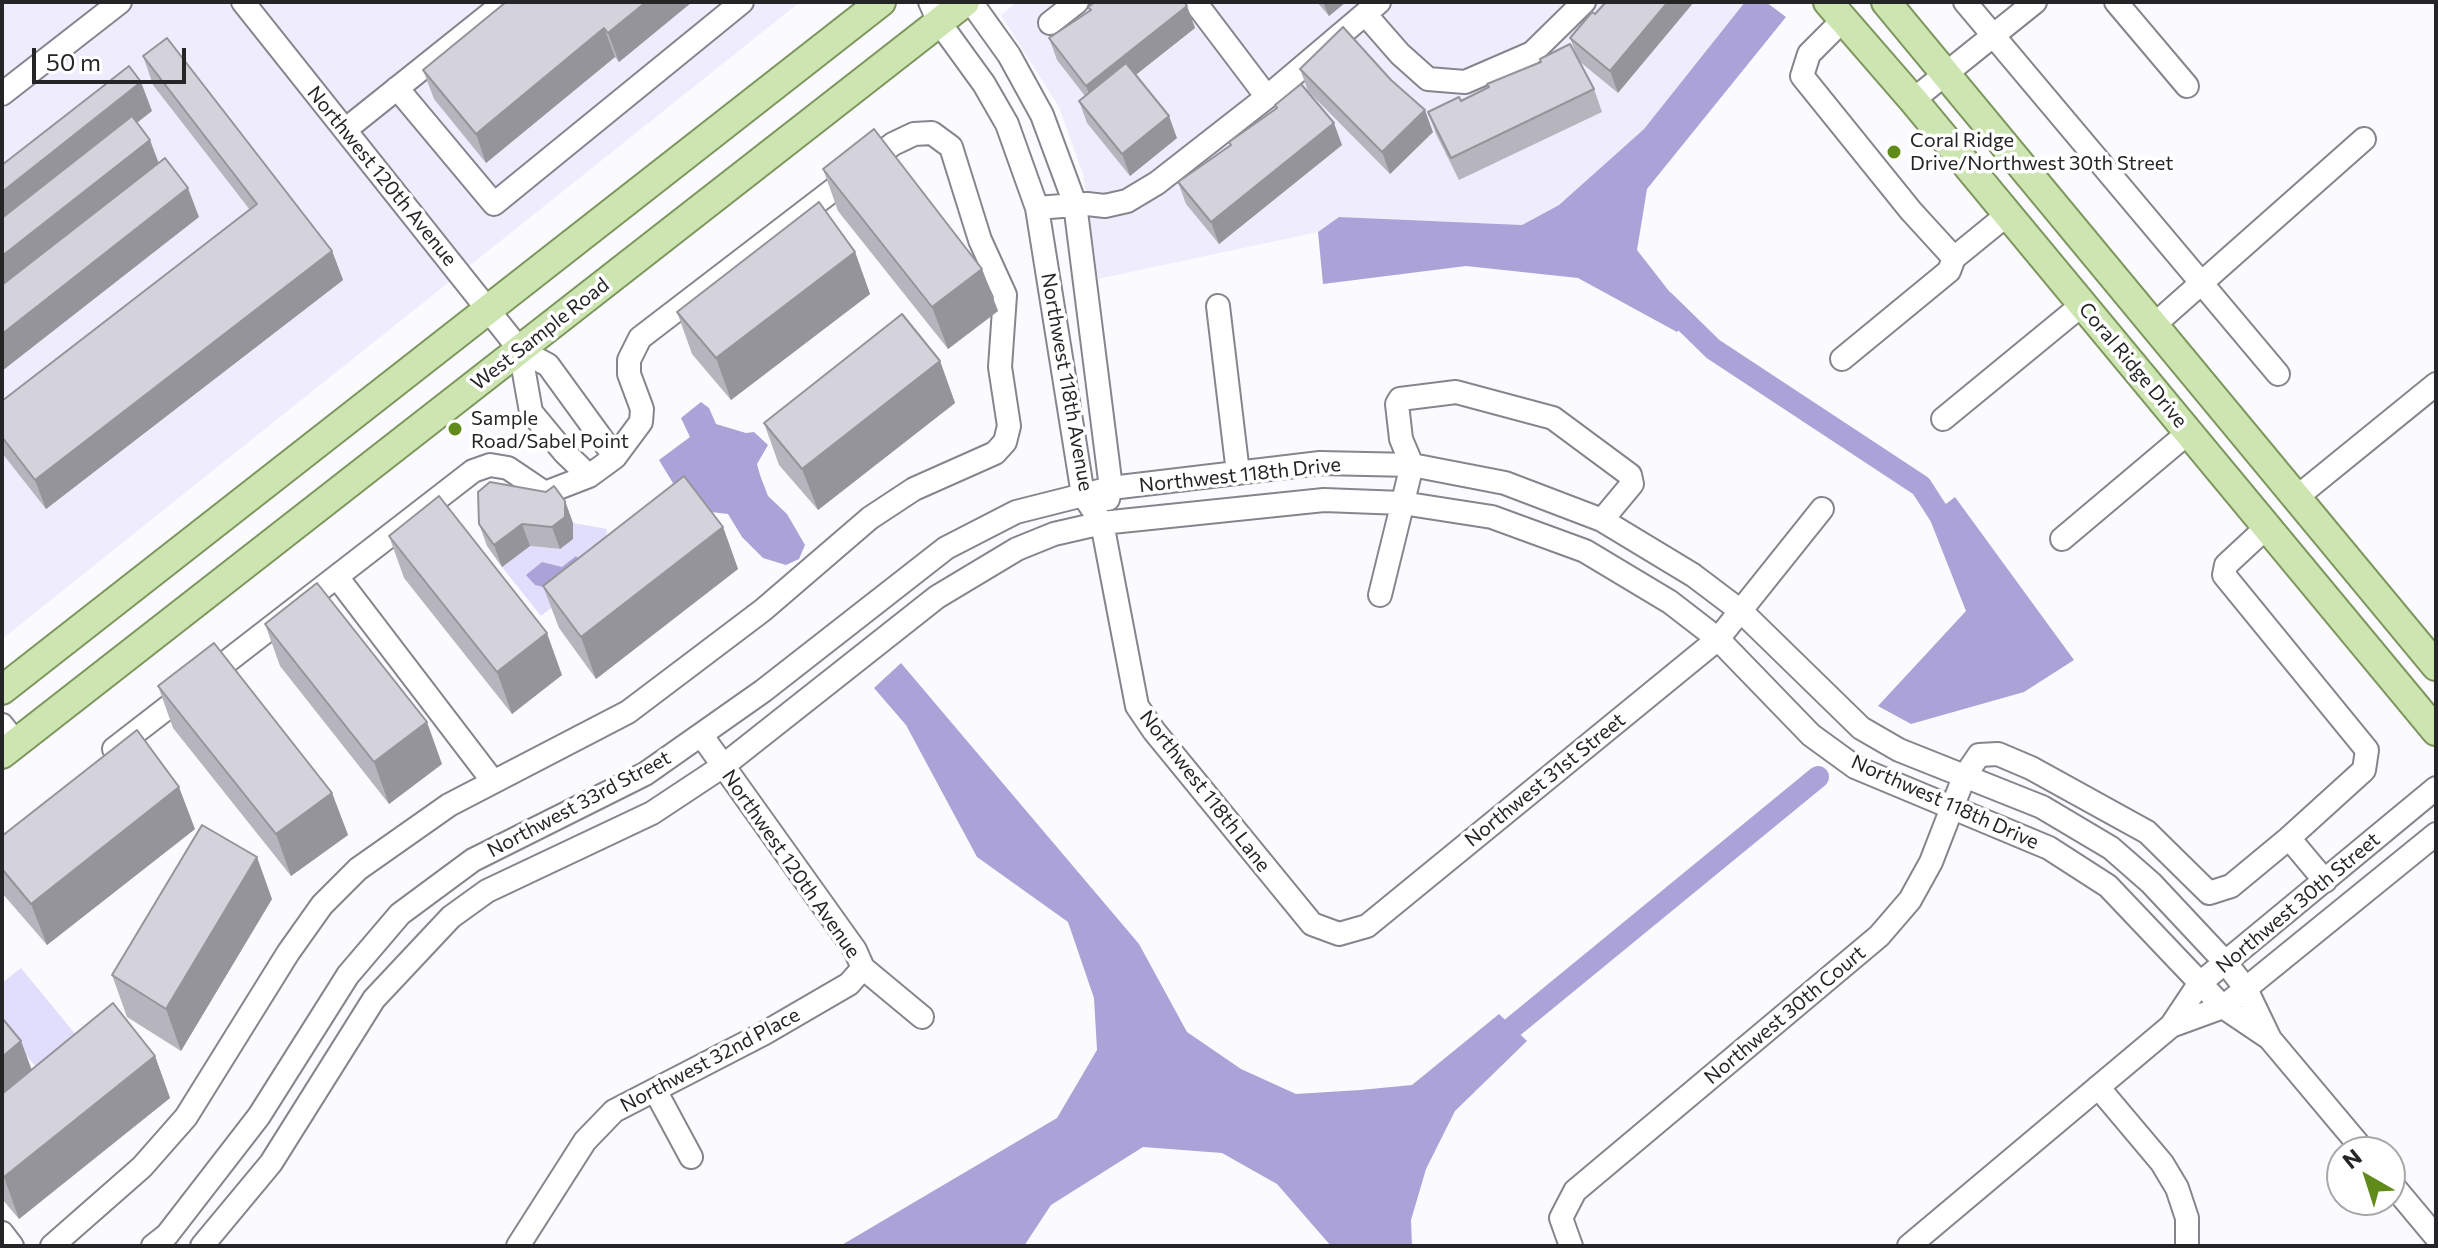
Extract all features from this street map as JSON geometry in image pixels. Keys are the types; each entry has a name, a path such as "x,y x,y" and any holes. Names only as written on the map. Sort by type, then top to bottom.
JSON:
{"main road":[{"path":"2,690 881,2"},
{"name":"West Sample Road","path":"7,741 520,350 934,12 965,2"},
{"name":"Coral Ridge Drive","path":"1886,2 2436,666"},
{"name":"Coral Ridge Drive","path":"1835,11 1913,100 2436,731"}],"street":[{"path":"2,94 120,2"},
{"name":"Northwest 120th Avenue","path":"243,2 520,350"},
{"path":"397,88 494,204 742,2"},
{"name":"Northwest 118th Avenue","path":"971,2 1009,55 1042,115 1075,204 1111,488 1102,523"},
{"path":"1050,23 1077,2"},
{"path":"1195,2 1267,97"},
{"path":"1037,208 1075,204 1105,206 1127,201 1157,183 1267,97 1372,8 1400,54 1428,79 1465,82 1532,53 1584,2"},
{"path":"1965,2 2278,374"},
{"path":"1913,100 2035,2"},
{"path":"2116,2 2187,86"},
{"path":"345,130 496,5"},
{"path":"1835,11 1809,54 1802,76 1954,258"},
{"name":"Northwest 118th Avenue","path":"934,12 984,84 1007,124 1037,208 1083,495 1102,523"},
{"path":"52,1246 142,1167 186,1117 322,905 389,845 492,780 628,712 763,610 870,518 914,489 995,453 1005,442 1009,426 1000,367 1005,295 980,240 951,147 932,133 914,134 893,144 640,338 629,360 629,374 642,409 641,422 615,457 589,476 545,493 508,468 490,465 473,471 102,758"},
{"path":"2154,325 2364,139"},
{"path":"1842,359 1949,271 1954,258 2008,214"},
{"path":"1943,419 2083,304"},
{"path":"1218,306 1238,473"},
{"path":"520,350 531,412 589,476"},
{"path":"520,350 548,365 615,457"},
{"path":"2297,497 2436,384"},
{"path":"1380,595 1412,465 1401,439 1397,404 1400,399 1456,392 1553,418 1630,475 1632,484 1602,520"},
{"path":"528,394 566,437 589,476"},
{"path":"566,437 588,420"},
{"path":"2062,539 2189,432"},
{"name":"Northwest 118th Drive","path":"1111,488 1320,463 1412,465 1505,483 1602,520 1693,575 1742,612 1861,728 1899,750 2042,807 2111,848 2151,883 2226,963 2246,989 2270,1039 2352,1136"},
{"name":"Northwest 33rd Street","path":"166,1242 259,1116 348,975 400,914 429,890 473,860 645,774 702,736 946,548 1016,512 1111,488"},
{"name":"Northwest 118th Drive","path":"1102,523 1324,500 1402,503 1492,517 1585,551 1670,602 1718,639 1811,735 1855,767 1949,809 2049,848 2108,886 2223,1007 2270,1039"},
{"name":"Northwest 31st Street","path":"1339,934 1367,926 1718,639 1822,509"},
{"name":"Northwest 33rd Street","path":"202,1246 271,1163 374,999 451,917 487,891 652,813 723,766 973,572 1054,534 1102,523"},
{"name":"Northwest 118th Lane","path":"1102,523 1137,706 1312,924 1339,934"},
{"path":"1964,777 1979,755 1998,754 2031,768 2147,832 2209,893 2231,886 2364,770 2367,759 2363,744 2224,575 2226,565 2268,526"},
{"path":"337,577 492,780"},
{"name":"Northwest 120th Avenue","path":"702,736 855,950 863,968 922,1017"},
{"name":"Northwest 30th Court","path":"1571,1246 1561,1218 1575,1191 1879,936 1910,900 1924,875 1964,777"},
{"name":"Northwest 30th Street","path":"1909,1246 2171,1026 2199,984 2436,788"},
{"name":"Northwest 30th Street","path":"2171,1026 2223,1007 2436,834"},
{"path":"2289,838 2325,881"},
{"path":"429,890 451,917"},
{"name":"Northwest 32nd Place","path":"518,1246 585,1141 614,1111 656,1092 849,984 863,968"},
{"path":"2098,1087 2162,1163 2177,1188 2187,1218 2187,1246"},
{"path":"656,1092 691,1157"},
{"path":"2406,1199 2434,1230"},
{"path":"2,1233 12,1246"}],"shaded area":[{"path":"2,2 800,2 2,639"},
{"path":"1017,2 1745,2 1644,129 1559,205 1522,225 1339,217 1318,232 1098,279 1083,174 1059,107 1001,15"},
{"path":"1745,2 1766,2 1786,17 1647,189 1637,250 1690,318 1677,332 1578,278 1466,266 1323,284 1318,232 1339,217 1522,225 1559,205 1644,129"},
{"path":"701,402 709,408 716,424 746,433 754,432 768,445 757,464 768,496 787,514 805,545 799,559 786,565 763,558 742,537 728,514 702,511 679,493 659,460 690,437 681,418"},
{"path":"1955,497 2074,660 2024,692 1911,724 1878,706 1966,611 1929,517"},
{"path":"573,523 607,529 604,566 541,616 502,567 530,546 560,549 573,539"},
{"path":"576,556 588,570 562,591 535,585 526,575 542,562 562,567"},
{"path":"901,663 1139,944 1187,1032 1241,1069 1296,1094 1412,1085 1499,1014 1527,1041 1455,1111 1426,1169 1411,1220 1412,1246 1331,1246 1277,1184 1222,1153 1143,1147 1051,1205 1024,1246 840,1246 1057,1118 1097,1050 1094,998 1068,922 977,857 906,725 874,688"},
{"path":"21,968 90,1052 50,1084 2,1026 2,983"}],"building":[{"path":"506,2 646,2 608,33 604,28 476,134 423,70"},
{"path":"1095,2 1184,2 1187,6 1086,86 1049,38 1091,10 1088,7"},
{"path":"1606,2 1668,2 1610,71 1570,38 1592,12 1595,14"},
{"path":"1343,27 1391,80 1425,110 1382,152 1300,69"},
{"path":"167,38 332,251 35,480 2,437 2,401 257,204 143,56"},
{"path":"1570,44 1594,89 1451,158 1428,112 1459,97 1461,101 1489,87 1487,84 1541,62 1540,59"},
{"path":"1126,63 1169,116 1122,154 1079,101"},
{"path":"129,66 141,82 2,192 2,165"},
{"path":"1301,84 1334,123 1211,222 1178,182 1231,145 1229,142 1277,108 1275,105"},
{"path":"132,116 150,140 2,256 2,218"},
{"path":"874,129 982,269 932,307 823,169"},
{"path":"165,158 188,188 2,334 2,285"},
{"path":"819,202 855,252 716,358 677,312"},
{"path":"902,314 940,361 802,469 764,423"},
{"path":"684,476 723,527 581,637 543,586"},
{"path":"490,482 546,492 554,486 565,501 565,517 552,527 522,524 494,545 479,524 478,492"},
{"path":"439,496 547,633 497,672 389,536"},
{"path":"317,583 427,722 374,762 265,624"},
{"path":"214,643 332,793 276,834 158,686"},
{"path":"137,730 179,787 31,904 2,869 2,836"},
{"path":"202,825 257,857 166,1009 112,975"},
{"path":"113,1003 155,1056 4,1177 2,1094"},
{"path":"2,1018 21,1041 2,1057"}],"waterway":[{"path":"1665,302 1713,349 1921,486 1952,534"},
{"path":"1513,1027 1818,777"}],"place":[{"name":"Coral Ridge Drive/Northwest 30th Street","path":"1894,152"},
{"name":"Sample Road/Sabel Point","path":"455,429"}]}
